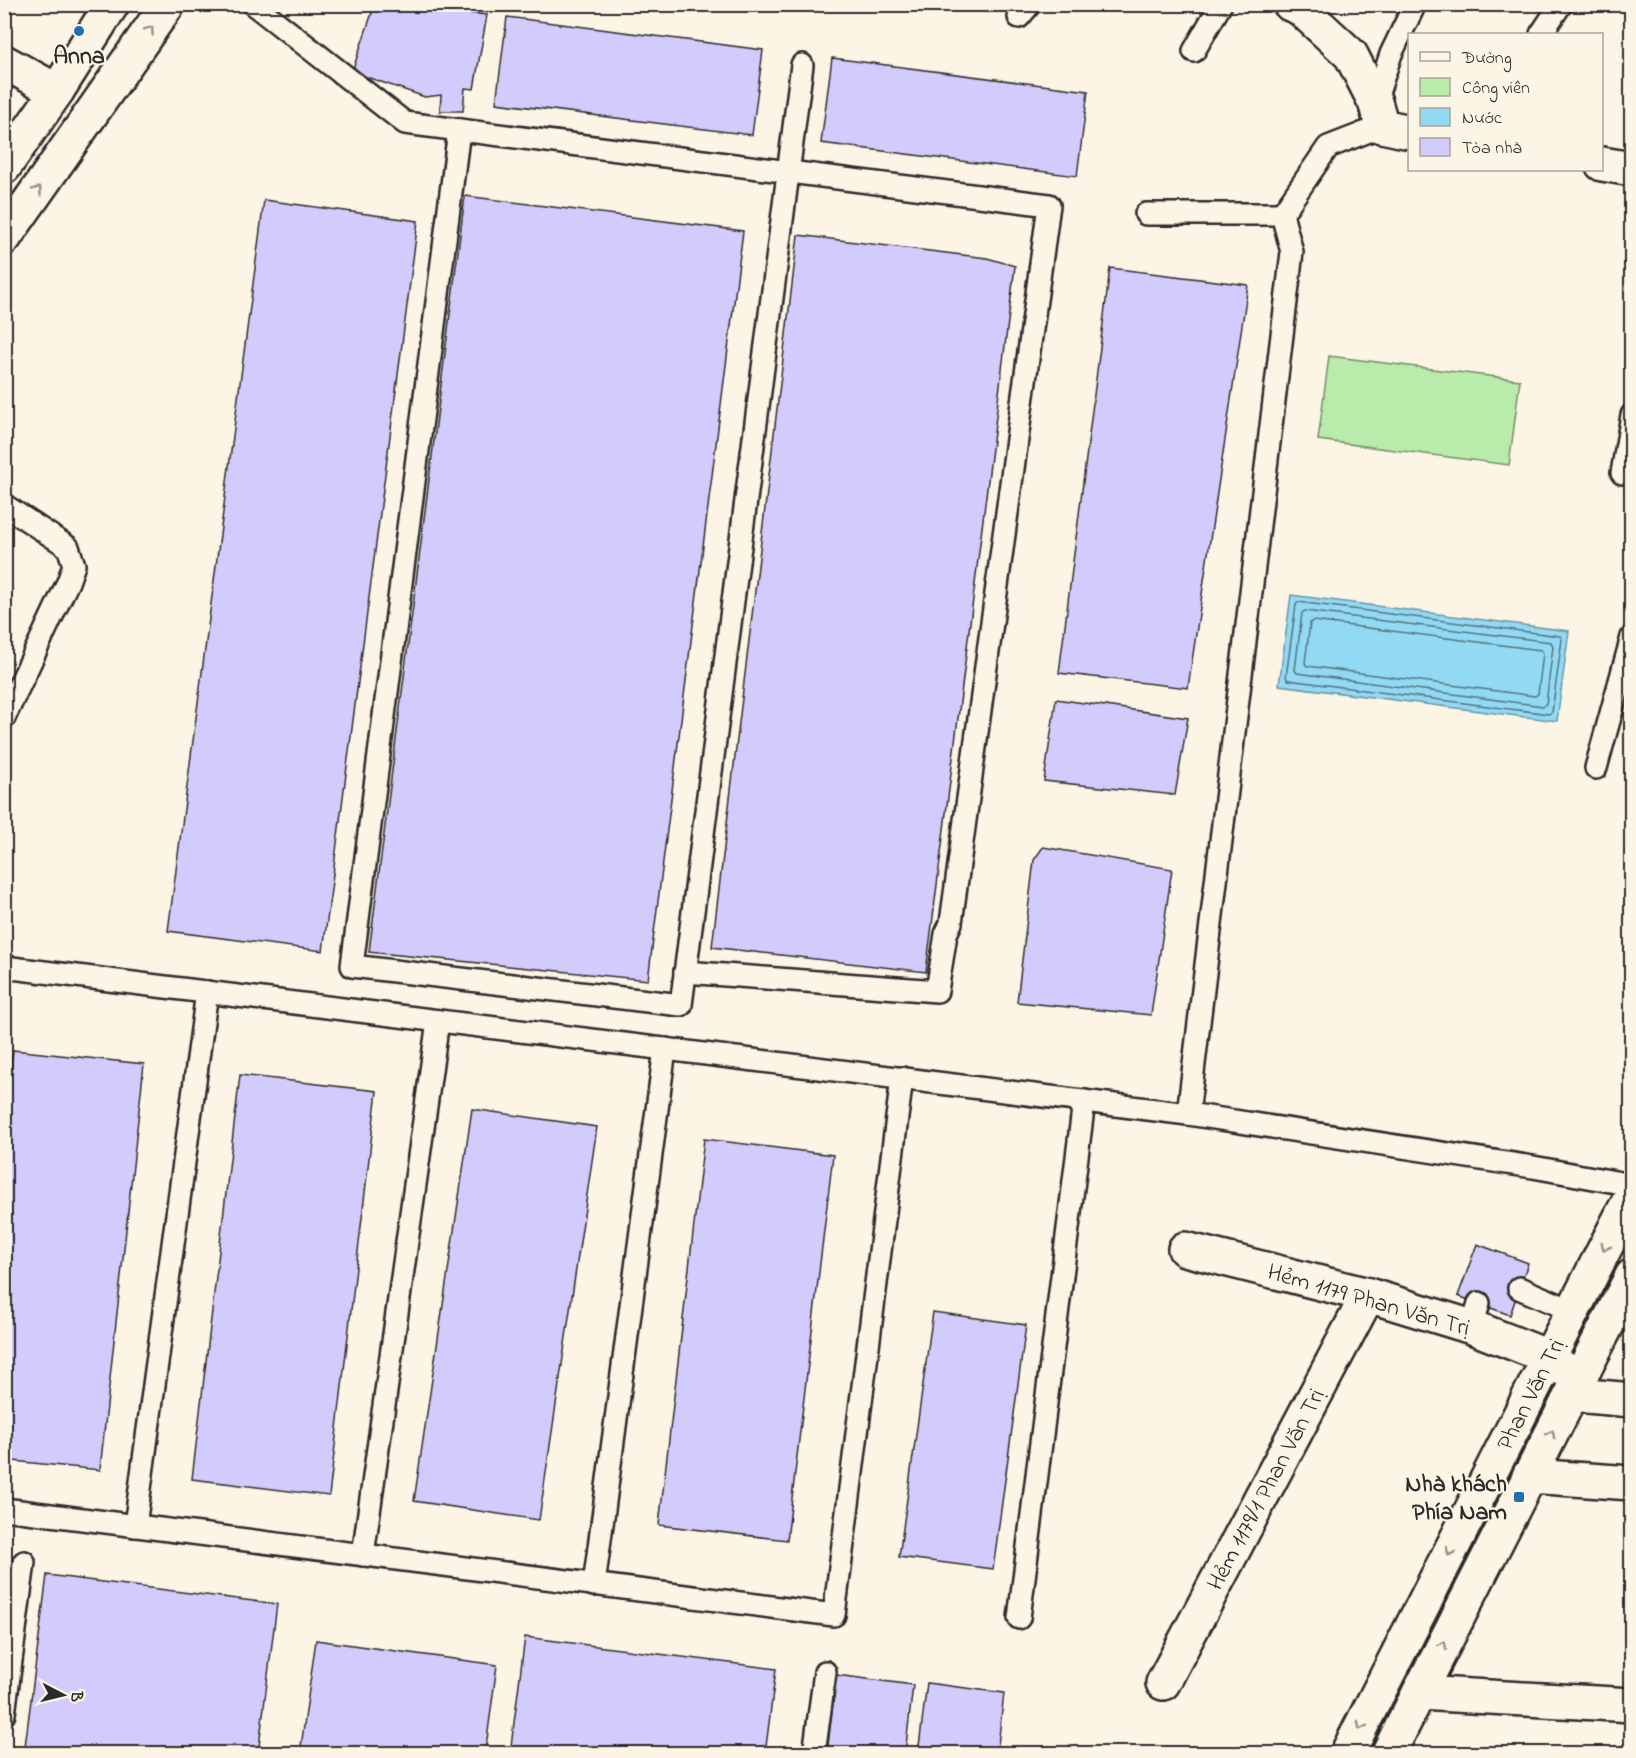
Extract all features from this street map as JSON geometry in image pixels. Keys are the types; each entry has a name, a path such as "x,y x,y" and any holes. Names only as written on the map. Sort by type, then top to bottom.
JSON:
{"main road":[{"path":"4,167 57,91 112,4"},
{"path":"4,237 168,4"},
{"path":"1290,4 1300,8 1351,55 1389,120"},
{"path":"4,63 57,91"},
{"path":"1603,164 1632,169"},
{"name":"Phan Văn Trị","path":"1347,1754 1632,1195"},
{"name":"Hẻm 1179 Phan Văn Trị","path":"1185,1249 1368,1295 1475,1315 1549,1357 1578,1380 1587,1396 1632,1400"},
{"name":"Phan Văn Trị","path":"1388,1754 1632,1276"},
{"name":"Hẻm 1179/1 Phan Văn Trị","path":"1163,1683 1368,1295"},
{"path":"1529,1476 1632,1483"},
{"path":"1419,1693 1632,1705"}],"lane":[{"path":"253,4 405,123 1049,205 951,923 946,934 937,992 685,972"},
{"path":"1194,51 1221,4"},
{"path":"1188,1113 1292,252 1282,214 1328,147 1389,120 1391,54 1415,4"},
{"path":"1542,33 1561,4"},
{"path":"459,130 352,966 681,1005 802,65"},
{"path":"1146,214 1282,214"},
{"path":"1622,473 1632,416"},
{"path":"4,505 68,547 74,565 4,718"},
{"path":"1596,768 1632,637"},
{"path":"4,967 1188,1113 1533,1167 1632,1185"},
{"path":"135,1526 207,992"},
{"path":"363,1555 438,1021"},
{"path":"594,1585 665,1049"},
{"path":"4,1509 834,1616 902,1078"},
{"path":"1019,1618 1084,1101"},
{"path":"1519,1288 1573,1311"},
{"path":"4,1714 24,1562"},
{"path":"814,1754 825,1672"}],"green space":[{"path":"1329,356 1520,380 1509,465 1318,440"}],"water":[{"path":"1291,595 1569,631 1557,721 1279,685"}],"building":[{"path":"375,4 413,4 441,10 487,15 474,89 465,88 463,111 440,111 441,95 425,97 352,72"},
{"path":"507,17 763,50 752,135 496,103"},
{"path":"832,58 1088,91 1077,176 821,143"},
{"path":"465,196 743,231 648,980 369,952"},
{"path":"264,200 418,221 323,951 168,931"},
{"path":"798,235 987,258 1015,266 926,972 712,947"},
{"path":"1110,268 1248,285 1188,688 1059,673"},
{"path":"1056,699 1188,718 1175,795 1044,781"},
{"path":"1043,847 1172,869 1151,1015 1017,1002 1034,860"},
{"path":"13,1050 144,1064 100,1470 4,1460 4,1125"},
{"path":"240,1075 377,1091 329,1496 192,1479"},
{"path":"472,1109 597,1127 539,1520 414,1501"},
{"path":"704,1139 833,1155 787,1540 659,1525"},
{"path":"1477,1244 1528,1263 1510,1315 1458,1296"},
{"path":"933,1312 1026,1325 993,1569 899,1557"},
{"path":"47,1575 277,1604 258,1754 24,1754"},
{"path":"525,1637 776,1669 765,1754 510,1754"},
{"path":"316,1640 497,1665 485,1754 300,1754"},
{"path":"836,1675 913,1685 905,1754 827,1754"},
{"path":"927,1683 1004,1693 997,1754 918,1754"}],"place":[{"name":"Anna","path":"79,31"},
{"name":"Nhà khách Phía Nam","path":"1519,1497"}]}
